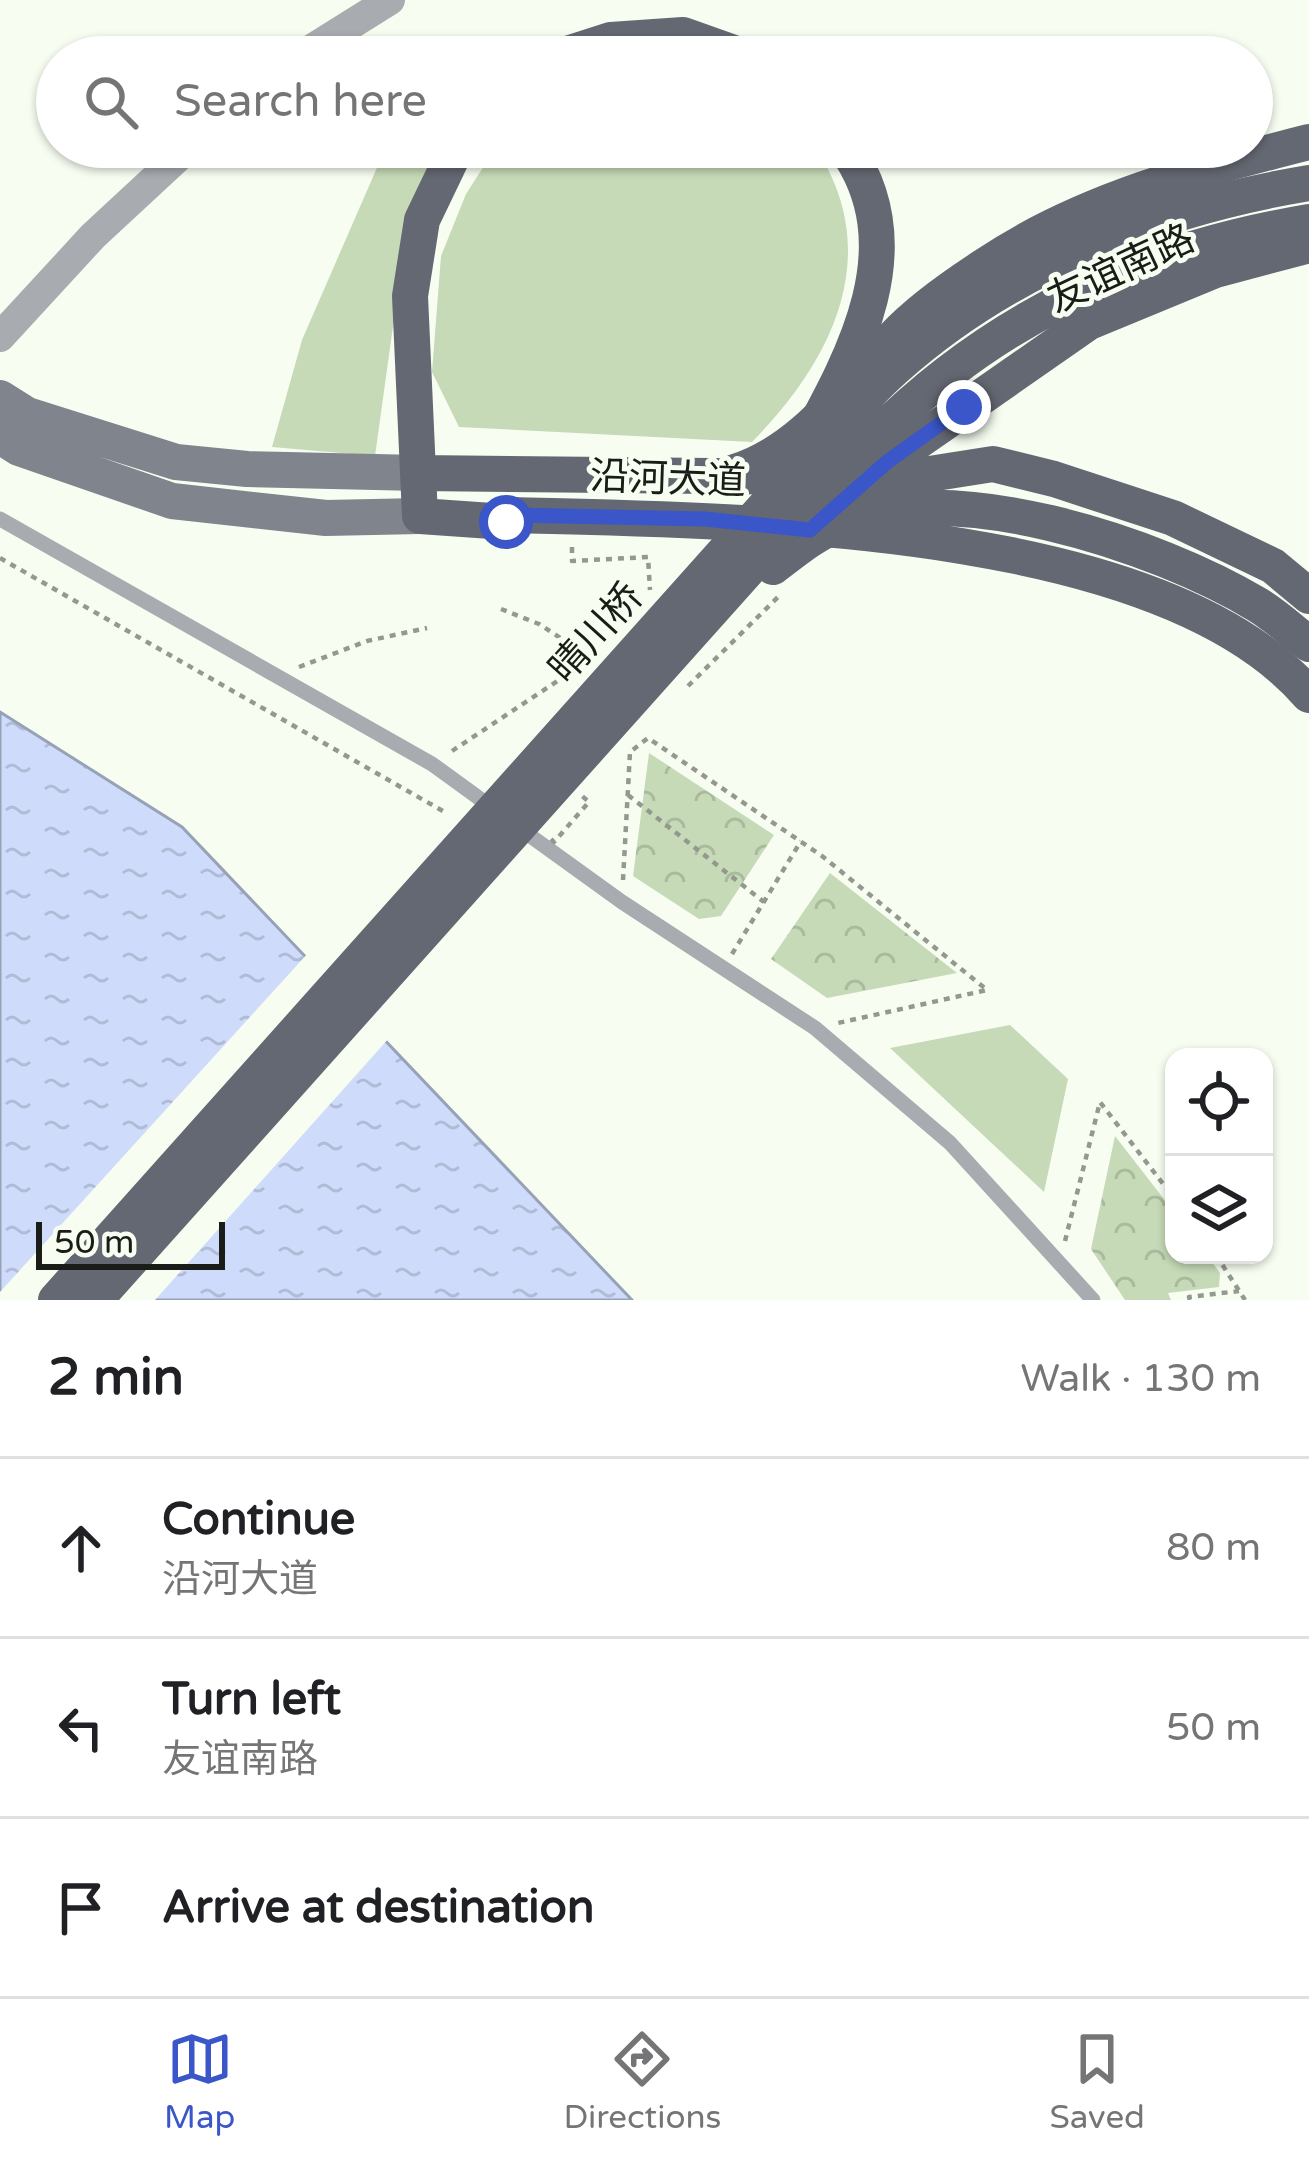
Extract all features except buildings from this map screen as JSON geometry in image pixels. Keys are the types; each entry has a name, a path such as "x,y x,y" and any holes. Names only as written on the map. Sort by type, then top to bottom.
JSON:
{"main road":[{"name":"友谊南路","path":"1273,151 1309,142"},
{"path":"420,516 410,296 422,220 447,168"},
{"path":"780,490 851,361 873,296 878,232 859,168"},
{"name":"友谊南路","path":"720,476 754,466 838,403 896,334 988,263 1078,215 1207,168"},
{"name":"晴川桥","path":"56,1300 780,490 895,369 993,296 1118,233 1180,212 1309,184"},
{"name":"晴川桥","path":"95,1300 770,544 861,450 965,361 1094,284 1173,254 1255,231 1309,222"},
{"name":"友谊南路","path":"810,530 964,407 1089,322 1215,270 1309,245"},
{"name":"沿河大道","path":"0,398 28,415 176,462 247,470 904,478 993,464 1173,518 1273,566 1309,596"},
{"path":"964,407 957,423 960,440 972,454 993,464"},
{"name":"沿河大道","path":"0,436 19,448 172,501 326,518 705,519 1057,564 1173,600 1283,665 1309,695"},
{"path":"671,656 773,567 836,525 898,511 947,509 1000,513 1119,543 1190,570 1259,606 1309,644"}],"street":[{"path":"333,36 390,0"},
{"path":"0,338 93,236 166,168"}],"lane":[{"path":"0,519 432,764 622,902 815,1028 950,1142 1093,1300"}],"path":[{"path":"572,562 648,557 650,590"},
{"path":"0,558 452,817"},
{"path":"432,764 591,659 539,624 501,609"},
{"path":"277,676 367,641 428,628"},
{"path":"622,902 630,752 648,738 801,841 987,990 815,1028"},
{"path":"628,795 764,902"},
{"path":"724,968 801,841"},
{"path":"1060,1261 1100,1102 1165,1186"},
{"path":"1222,1264 1245,1300"},
{"path":"1190,1300 1239,1291"}],"green space":[{"path":"377,168 434,168 409,211 375,456 272,447 302,340"},
{"path":"483,168 826,168 846,227 847,266 840,304 806,377 752,442 459,427 432,372 441,256 466,194"},
{"path":"649,753 774,835 721,916 699,919 633,876"},
{"path":"830,873 957,973 827,998 771,959"},
{"path":"1010,1025 1068,1079 1044,1192 890,1048"},
{"path":"1115,1136 1165,1200 1165,1264 1214,1264 1220,1273 1219,1287 1168,1293 1171,1300 1125,1300 1091,1249"}],"water":[{"path":"0,712 182,827 632,1300 0,1300"}],"pier":[{"path":"309,952 390,1037 155,1300 0,1300 0,1292"}],"route":[{"path":"506,522 512,515 705,519 810,530 887,462 964,407"}]}
